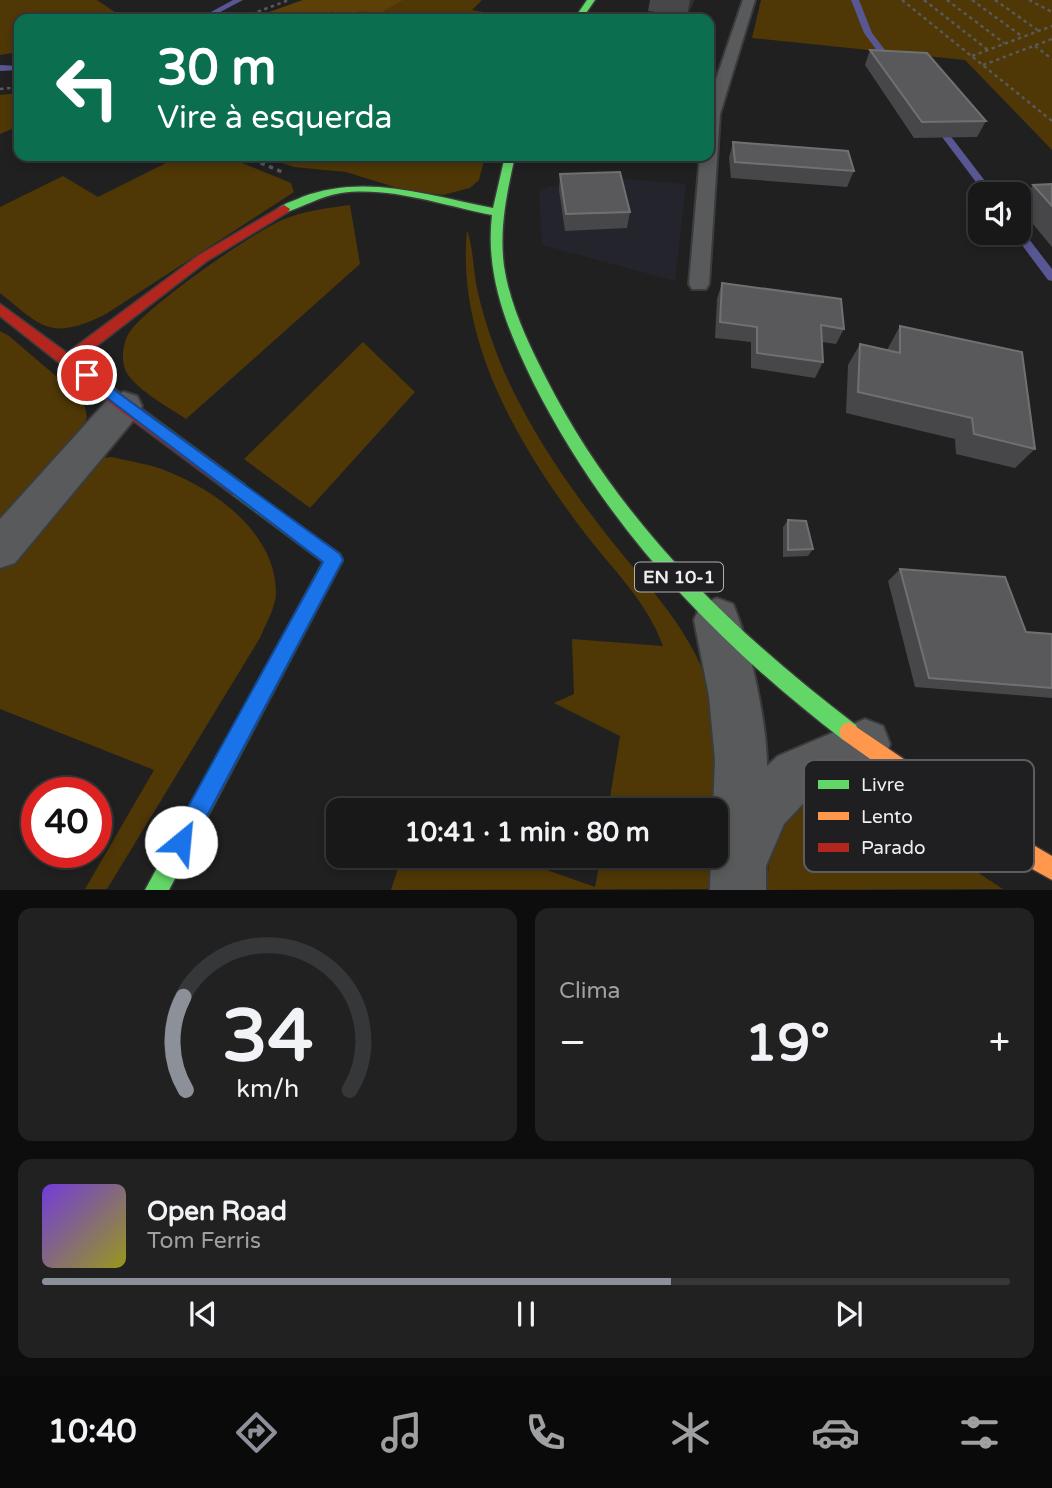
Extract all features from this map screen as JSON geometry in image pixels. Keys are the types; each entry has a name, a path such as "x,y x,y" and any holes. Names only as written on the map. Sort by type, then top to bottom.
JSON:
{"street":[{"name":"EN 10-1","path":"509,161 498,213 497,256 508,307 530,364 563,425 604,486 654,550 717,621 785,682 889,760"},
{"path":"68,360 113,321 170,282 243,233 308,198 343,189 383,192 498,213"},
{"path":"0,309 124,405 334,560 156,890"},
{"path":"0,549 124,405"},
{"path":"717,621 733,696 741,760 739,877"},
{"path":"828,760 865,744"},
{"path":"739,877 765,805 796,774 804,771"},
{"name":"EN 10-1","path":"1034,857 1052,869"}],"lane":[{"path":"714,108 749,0"},
{"path":"699,284 708,161"}],"path":[{"path":"251,14 289,0"},
{"path":"902,0 1052,121"},
{"path":"924,0 989,50"},
{"path":"947,0 1005,44"},
{"path":"972,0 1024,37"},
{"path":"995,0 1040,31"},
{"path":"1029,0 1052,12"},
{"path":"971,56 1052,26"},
{"path":"983,65 1052,39"},
{"path":"1034,46 1052,59"}],"shaded area":[{"path":"0,0 97,0 118,14 14,14 14,53 0,55"},
{"path":"303,0 482,0 472,10 496,14 264,14"},
{"path":"303,0 403,0 380,13 359,11 341,14 332,11 322,14 264,14"},
{"path":"761,0 1052,0 1052,150 965,60 752,38"},
{"path":"14,94 14,128 0,134 0,95"},
{"path":"170,161 237,161 291,183 294,192 106,314 72,327 48,327 27,315 0,293 0,207 63,176 98,197"},
{"path":"276,161 484,161 479,180 470,188 443,195 404,190 346,172 294,167"},
{"path":"567,174 686,184 675,281 542,245 539,195 541,190 550,186 566,185"},
{"path":"350,205 360,264 186,419 143,390 129,376 123,355 129,333 178,288 272,225 303,213"},
{"path":"467,230 476,285 486,322 501,365 521,406 572,488 682,630 704,673 712,697 718,731 718,798 610,798 620,736 554,703 574,694 572,639 663,646 639,601 562,503 517,431 483,354 472,313 466,272"},
{"path":"0,331 83,399 87,417 78,439 0,521"},
{"path":"363,342 415,392 310,508 244,459"},
{"path":"112,457 162,469 207,491 225,504 255,534 266,552 273,572 276,598 260,638 107,889 85,889 97,868 112,868 112,842 154,770 0,709 0,568 93,465 103,458"},
{"path":"804,796 804,872 977,872 1003,889 767,890 770,844 800,797"},
{"path":"398,868 541,868 595,887 599,868 713,868 712,889 391,890"}],"building":[{"path":"870,50 927,53 986,121 922,122"},
{"path":"733,142 848,151 854,171 735,162"},
{"path":"620,172 630,212 566,214 560,174"},
{"path":"1052,184 1052,206 1033,185"},
{"path":"722,283 841,299 844,329 821,325 823,362 757,353 757,327 720,322"},
{"path":"900,326 1022,352 1035,449 974,434 972,418 858,392 860,344 900,353"},
{"path":"788,520 806,521 813,549 788,550"},
{"path":"900,569 1005,577 1026,632 1052,634 1052,688 929,678"}],"waterway":[{"path":"212,14 239,0"},
{"path":"855,0 868,33 881,50"},
{"path":"0,68 14,68"},
{"path":"936,123 981,182"},
{"path":"1028,245 1052,277"}],"traffic: fast":[{"path":"581,14 591,0"},
{"path":"509,161 497,224 500,279 520,338 558,416 626,519 666,567 754,655 849,732"},
{"path":"284,209 330,192 366,189 403,193 498,213"},
{"path":"156,890 334,560 239,490"}],"traffic: slow":[{"path":"849,732 889,760"},
{"path":"1034,858 1052,869"}],"traffic: jam":[{"path":"68,360 203,258 284,209"},
{"path":"0,309 124,406 239,490"}],"route":[{"path":"87,375 334,560 181,842"}]}
